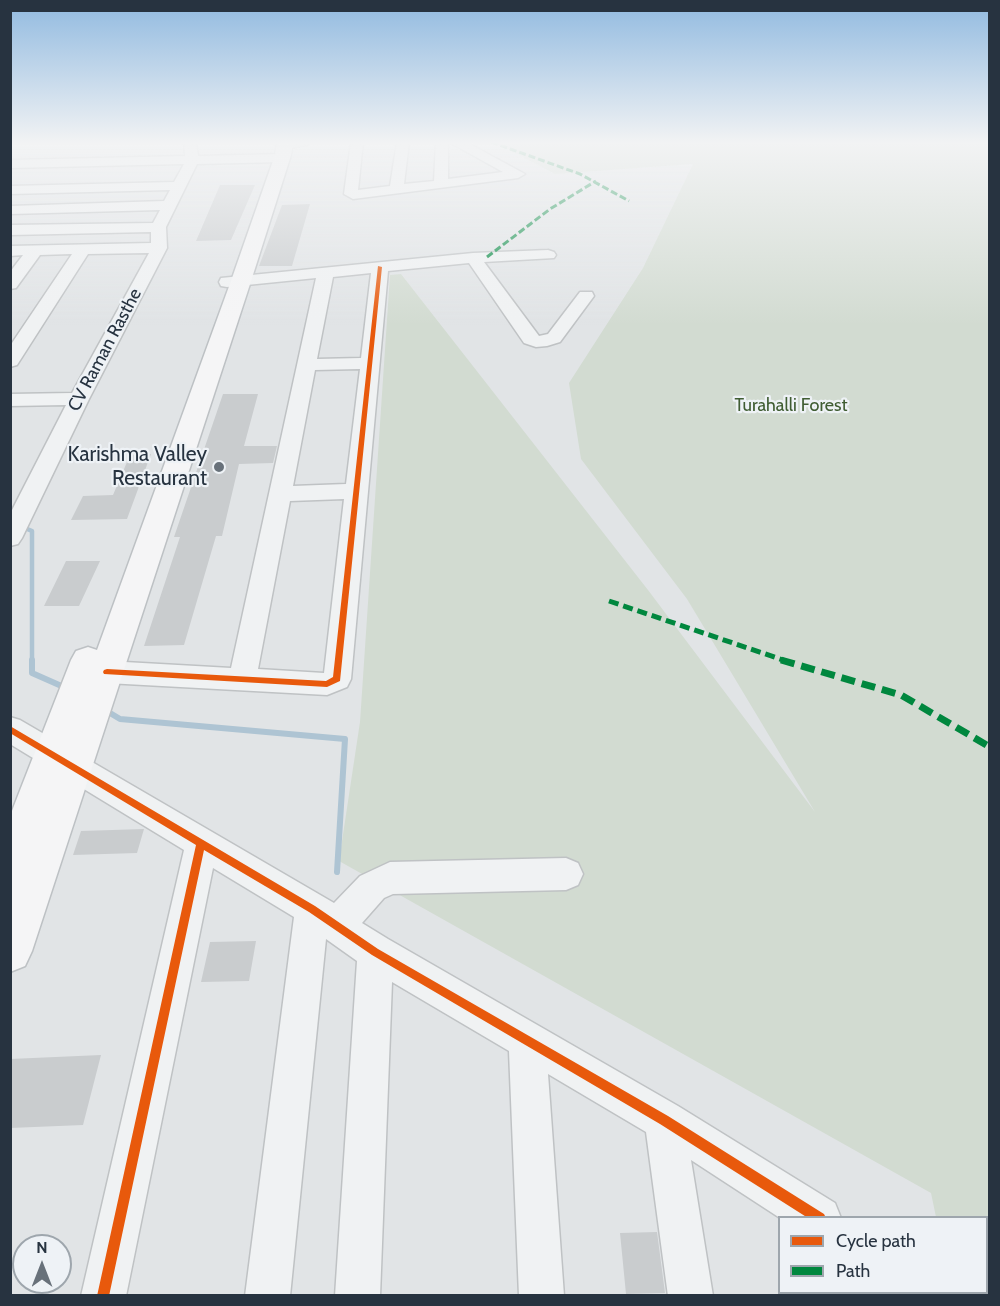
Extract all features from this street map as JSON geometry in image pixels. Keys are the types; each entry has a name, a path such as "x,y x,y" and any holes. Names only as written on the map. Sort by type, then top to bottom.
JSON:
{"main road":[{"path":"10,951 64,762 263,203"},
{"path":"10,869 107,672 234,281"}],"street":[{"path":"10,210 169,205 158,226 159,248 11,251"},
{"path":"10,230 158,226"},
{"name":"CV Raman Rasthe","path":"10,538 79,399 159,248"},
{"path":"10,361 83,250"},
{"path":"10,284 35,251"},
{"path":"234,281 473,258 548,255"},
{"path":"473,258 530,339 536,342 554,338 586,296"},
{"path":"107,672 327,684 337,679 370,363 388,266"},
{"path":"242,680 326,272"},
{"path":"307,365 370,363"},
{"path":"10,400 79,399"},
{"path":"280,494 357,490"},
{"path":"10,729 324,918 375,952 664,1120 817,1216"},
{"path":"103,1296 201,845"},
{"path":"267,1296 324,918 390,878 566,874"},
{"path":"357,1296 375,952"},
{"path":"527,1039 542,1296"},
{"path":"664,1120 691,1296"}],"green space":[{"name":"Turahalli Forest","path":"674,203 989,203 989,1295 952,1294 988,1294 988,1216 936,1216 931,1193 339,861 360,722 390,275 401,274 648,590 815,812 687,599 581,459 569,383 643,268"}],"building":[{"path":"212,203 247,203 231,240 196,241"},
{"path":"310,204 292,266 259,266 282,205"},
{"path":"223,394 258,394 244,446 277,446 273,463 239,464 222,536 216,536 184,645 144,646 180,537 174,537"},
{"path":"151,454 127,519 71,520 83,496 113,495 130,455"},
{"path":"66,561 100,561 79,606 44,606"},
{"path":"144,829 137,853 73,855 81,831"},
{"path":"256,941 249,981 201,982 210,942"},
{"path":"101,1055 83,1125 10,1128 10,1059"},
{"path":"657,1232 665,1293 626,1294 620,1233"}],"waterway":[{"path":"20,526 32,531 32,673 66,688"},
{"path":"105,710 120,719 345,739 337,872"}],"marked path":[{"path":"487,257 560,203"},
{"path":"609,601 771,657 901,695 990,747"}],"cycle path":[{"path":"107,672 327,684 337,679 380,267"},
{"path":"10,729 312,909 375,952 664,1120 817,1216"},
{"path":"103,1296 201,845"}],"place":[{"name":"Karishma Valley Restaurant","path":"219,467"}]}
